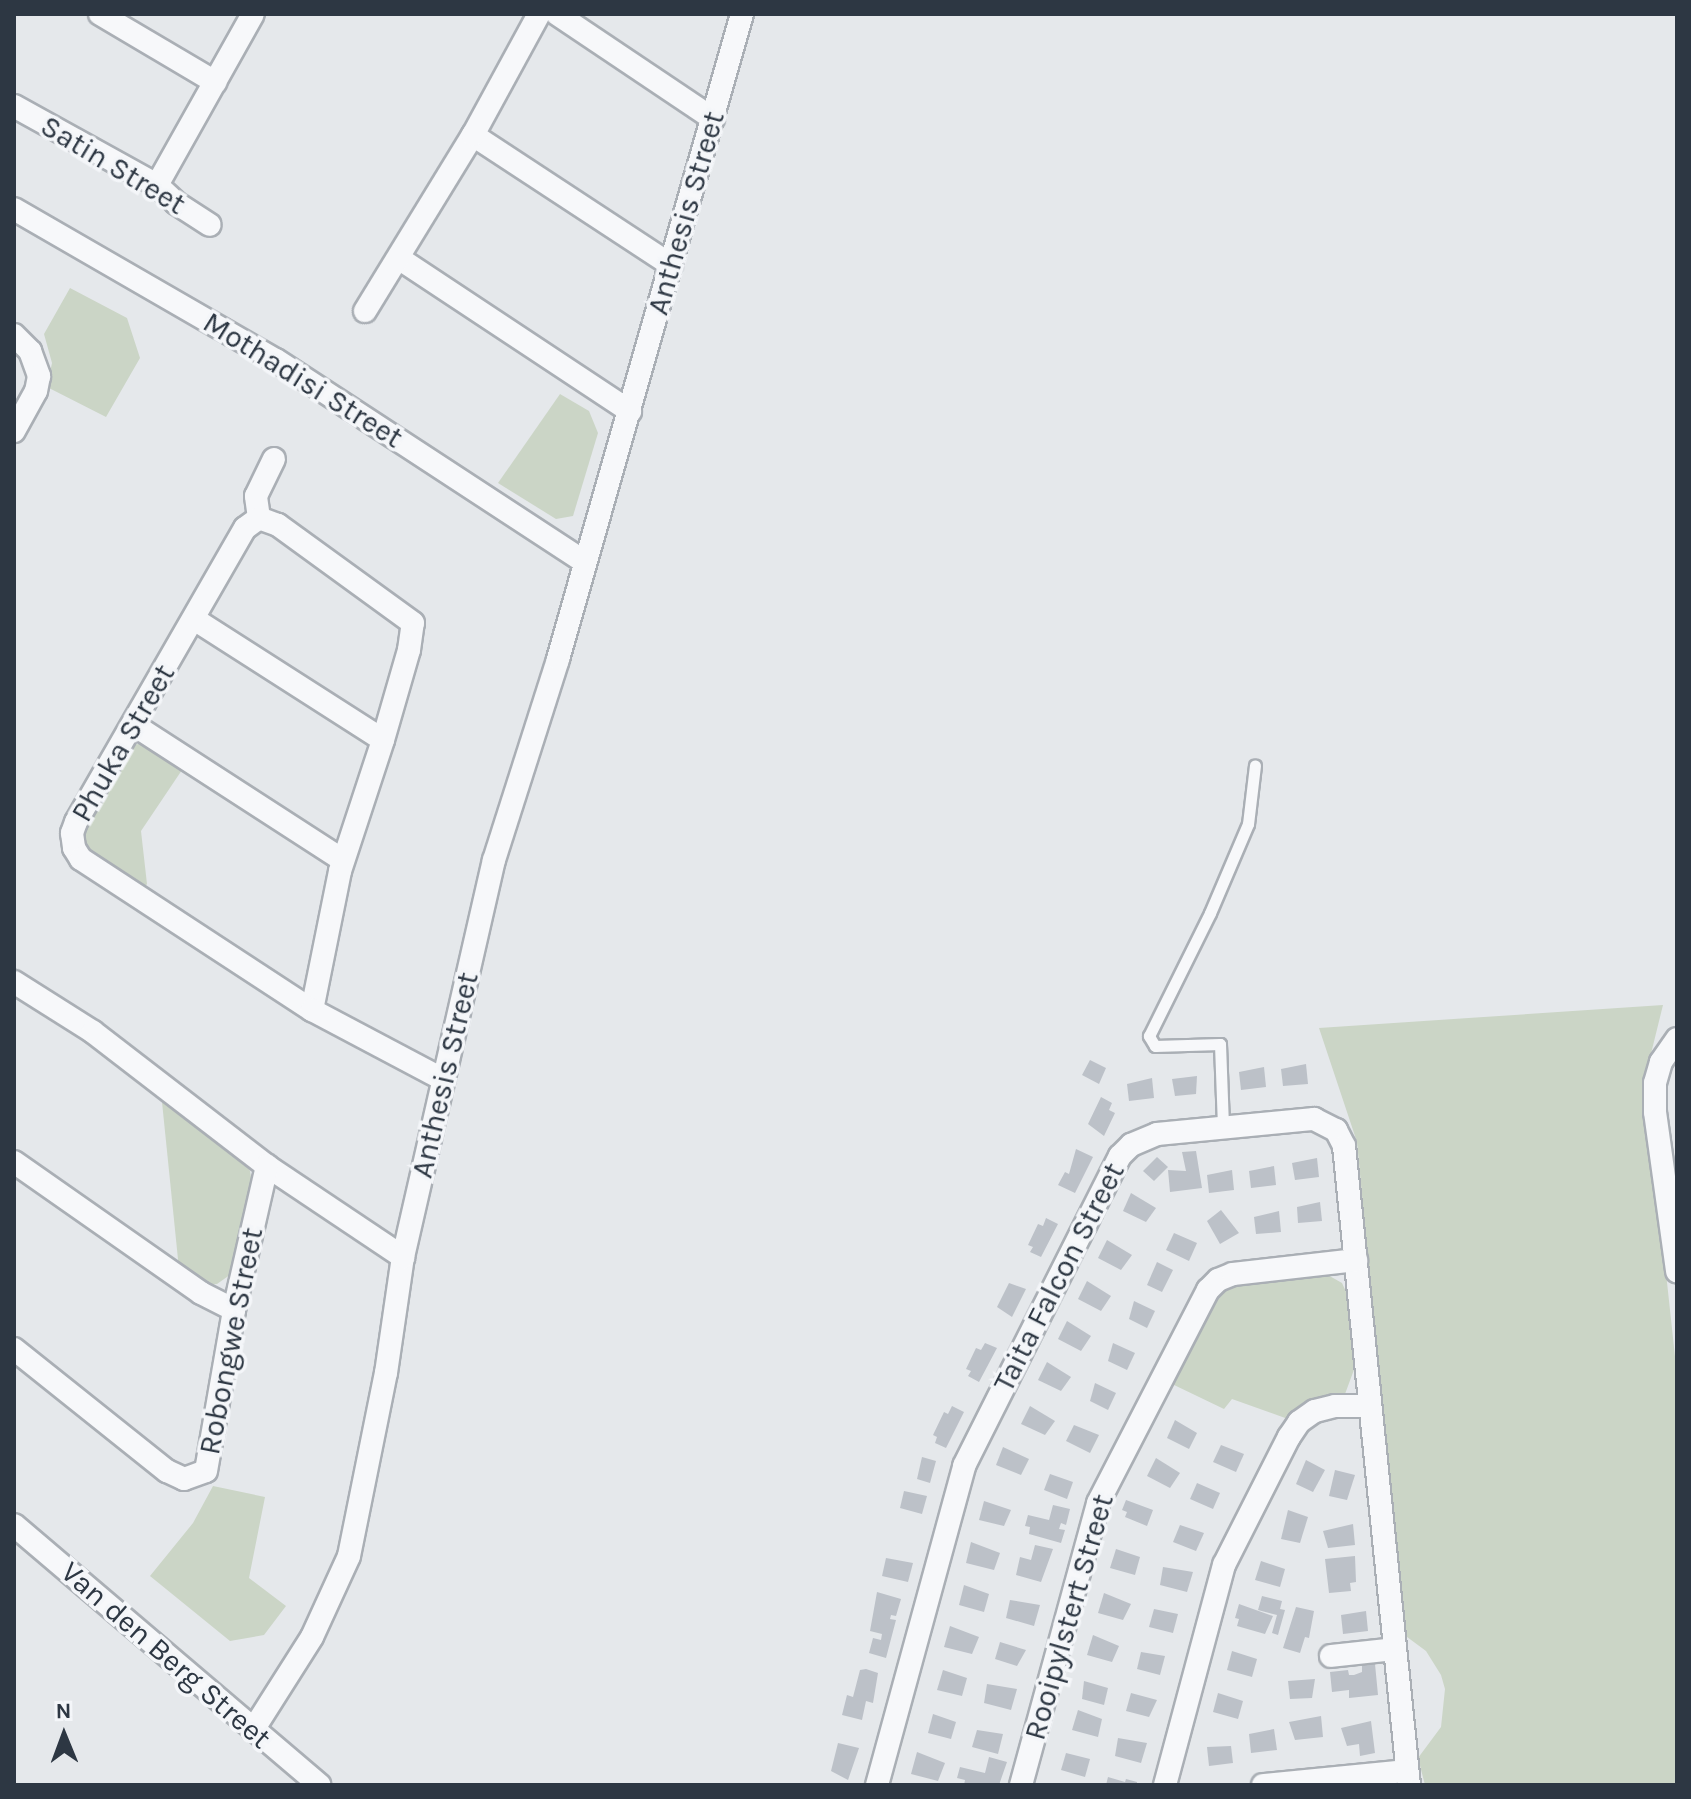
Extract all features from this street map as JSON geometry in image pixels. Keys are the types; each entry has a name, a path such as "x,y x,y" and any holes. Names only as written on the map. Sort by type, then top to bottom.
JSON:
{"street":[{"path":"100,14 215,82"},
{"path":"157,185 253,14"},
{"path":"365,311 400,259 473,135 539,14"},
{"path":"557,14 713,119"},
{"name":"Anthesis Street","path":"253,1730 322,1619 349,1556 386,1373 403,1257 494,860 630,411 742,14"},
{"name":"Satin Street","path":"14,106 157,185 210,225"},
{"path":"473,135 671,265"},
{"name":"Mothadisi Street","path":"14,209 276,360 585,562"},
{"path":"400,259 630,411"},
{"path":"14,335 30,351 39,376 36,391 14,431"},
{"path":"274,459 256,496 259,518 278,525 413,623 409,650 383,740 343,860 312,1010"},
{"name":"Phuka Street","path":"259,518 245,528 72,833 81,859 312,1010 444,1080"},
{"path":"194,619 383,740"},
{"path":"134,725 343,860"},
{"path":"14,982 93,1032 267,1166 403,1257"},
{"path":"1677,1039 1661,1062 1655,1083 1655,1112 1673,1212 1677,1271"},
{"name":"Taita Falcon Street","path":"877,1785 964,1466 1113,1167 1124,1151 1142,1138 1223,1126 1314,1119 1336,1130 1344,1146 1408,1778"},
{"path":"14,1162 201,1293 234,1310"},
{"name":"Robongwe Street","path":"14,1349 167,1471 184,1479 196,1478 206,1471 234,1310 267,1166"},
{"name":"Rooipylstert Street","path":"1021,1785 1098,1503 1208,1290 1218,1280 1233,1274 1356,1260"},
{"path":"1165,1785 1224,1565 1289,1437 1299,1422 1315,1411 1335,1406 1370,1406"},
{"name":"Van den Berg Street","path":"14,1525 319,1785"},
{"path":"1331,1656 1395,1649"},
{"path":"1263,1785 1408,1778"}],"lane":[{"path":"1223,1126 1220,1044 1155,1046 1149,1036 1239,848 1248,824 1255,765"}],"green space":[{"path":"70,288 127,318 140,358 106,417 47,387 52,363 44,334"},
{"path":"560,394 589,411 598,433 573,516 556,519 498,483"},
{"path":"144,743 184,767 141,831 147,884 142,891 88,851 83,831 125,753 133,745"},
{"path":"1663,1005 1645,1078 1677,1375 1677,1785 1425,1785 1418,1758 1441,1727 1445,1689 1441,1675 1426,1651 1403,1634 1357,1142 1319,1028"},
{"path":"162,1102 243,1158 250,1171 253,1190 234,1272 217,1284 206,1285 179,1269"},
{"path":"1326,1274 1342,1283 1348,1296 1355,1367 1345,1394 1307,1404 1288,1419 1232,1399 1224,1409 1172,1384 1216,1296 1226,1286"},
{"path":"213,1486 265,1497 249,1578 286,1606 264,1635 230,1641 150,1576 193,1523"}],"building":[{"path":"1090,1060 1106,1068 1099,1084 1082,1075"},
{"path":"1306,1064 1308,1084 1283,1086 1281,1069"},
{"path":"1264,1067 1266,1087 1241,1090 1239,1072"},
{"path":"1197,1076 1196,1094 1175,1096 1172,1079"},
{"path":"1152,1078 1154,1098 1129,1101 1127,1084"},
{"path":"1101,1097 1112,1103 1109,1110 1115,1113 1104,1136 1088,1124"},
{"path":"1076,1149 1093,1157 1075,1193 1058,1185 1065,1172 1069,1174"},
{"path":"1196,1151 1202,1188 1170,1192 1168,1170 1186,1171 1182,1152"},
{"path":"1157,1157 1168,1167 1154,1181 1143,1171"},
{"path":"1317,1158 1319,1177 1295,1180 1292,1163"},
{"path":"1274,1166 1276,1185 1251,1188 1249,1171"},
{"path":"1232,1170 1234,1190 1209,1193 1207,1175"},
{"path":"1131,1193 1156,1208 1146,1222 1123,1211"},
{"path":"1320,1202 1322,1221 1298,1223 1297,1207"},
{"path":"1221,1210 1239,1233 1220,1244 1207,1221"},
{"path":"1279,1211 1281,1232 1256,1234 1254,1217"},
{"path":"1046,1218 1058,1224 1041,1257 1030,1252 1033,1247 1028,1245 1038,1224 1043,1226"},
{"path":"1174,1233 1197,1243 1189,1261 1166,1250"},
{"path":"1107,1240 1132,1255 1121,1270 1098,1258"},
{"path":"1157,1262 1173,1270 1162,1292 1147,1285"},
{"path":"1087,1281 1111,1296 1101,1311 1078,1299"},
{"path":"1009,1283 1026,1289 1012,1317 997,1307"},
{"path":"1134,1301 1155,1311 1147,1328 1129,1319"},
{"path":"1067,1321 1091,1336 1081,1351 1058,1339"},
{"path":"985,1343 997,1348 979,1382 968,1376 971,1371 966,1369 976,1348 981,1350"},
{"path":"1113,1343 1135,1353 1127,1370 1108,1361"},
{"path":"1047,1362 1071,1377 1061,1391 1038,1380"},
{"path":"1095,1383 1116,1393 1108,1410 1090,1401"},
{"path":"952,1406 964,1412 946,1448 935,1443 937,1437 933,1435 944,1412 948,1414"},
{"path":"1030,1406 1055,1421 1045,1435 1021,1424"},
{"path":"1175,1420 1197,1433 1189,1449 1167,1438"},
{"path":"1074,1425 1099,1435 1090,1453 1066,1441"},
{"path":"1221,1445 1244,1454 1236,1472 1213,1462"},
{"path":"1003,1447 1029,1459 1021,1475 996,1465"},
{"path":"922,1457 936,1461 930,1483 917,1479"},
{"path":"1156,1458 1180,1473 1170,1488 1147,1476"},
{"path":"1306,1460 1325,1470 1313,1492 1296,1484"},
{"path":"1335,1470 1355,1475 1347,1500 1329,1496"},
{"path":"1050,1474 1073,1482 1067,1499 1044,1490"},
{"path":"1197,1483 1220,1493 1213,1509 1190,1499"},
{"path":"904,1491 927,1496 922,1514 900,1508"},
{"path":"1126,1500 1153,1510 1147,1526 1125,1517 1127,1512 1122,1510"},
{"path":"984,1501 1011,1510 1004,1526 979,1520"},
{"path":"1053,1505 1070,1509 1066,1525 1061,1523 1059,1529 1065,1530 1061,1543 1029,1534 1030,1527 1025,1526 1028,1515 1049,1520"},
{"path":"1288,1510 1308,1517 1300,1543 1281,1539"},
{"path":"1353,1524 1355,1545 1328,1548 1323,1531"},
{"path":"1180,1525 1204,1533 1196,1551 1173,1542"},
{"path":"971,1542 1000,1553 994,1570 966,1563"},
{"path":"1035,1545 1053,1549 1041,1582 1016,1575 1020,1557 1031,1560"},
{"path":"1116,1549 1140,1557 1135,1575 1110,1568"},
{"path":"1355,1556 1356,1582 1350,1583 1351,1591 1329,1593 1325,1559"},
{"path":"886,1558 913,1563 908,1582 882,1576"},
{"path":"1261,1561 1285,1569 1280,1587 1255,1580"},
{"path":"1163,1567 1193,1572 1187,1592 1160,1585"},
{"path":"964,1585 989,1594 984,1612 959,1605"},
{"path":"877,1592 901,1599 896,1616 891,1615 890,1619 896,1620 886,1658 869,1653 873,1638 881,1640 882,1634 870,1631"},
{"path":"1104,1593 1131,1604 1123,1620 1098,1613"},
{"path":"1262,1596 1282,1601 1280,1609 1285,1610 1278,1635 1272,1633 1277,1615 1258,1610"},
{"path":"1010,1600 1040,1605 1034,1626 1006,1618"},
{"path":"1239,1604 1273,1616 1265,1634 1237,1626 1239,1619 1235,1618"},
{"path":"1296,1607 1314,1611 1309,1638 1305,1637 1300,1653 1283,1648"},
{"path":"1154,1609 1178,1614 1173,1633 1149,1627"},
{"path":"1366,1611 1368,1631 1343,1634 1341,1615"},
{"path":"950,1626 979,1637 972,1654 944,1647"},
{"path":"1093,1635 1119,1646 1112,1662 1087,1655"},
{"path":"1000,1642 1026,1650 1017,1666 995,1659"},
{"path":"1232,1651 1257,1659 1252,1677 1227,1670"},
{"path":"1141,1652 1165,1656 1160,1675 1137,1669"},
{"path":"1375,1664 1378,1695 1349,1698 1349,1690 1332,1692 1330,1672 1348,1670 1349,1675 1354,1675 1362,1672 1362,1665"},
{"path":"860,1670 878,1673 873,1703 866,1701 862,1720 842,1715 847,1695 853,1697"},
{"path":"943,1670 967,1678 962,1696 937,1690"},
{"path":"1315,1679 1312,1698 1290,1699 1288,1681"},
{"path":"1084,1681 1108,1688 1104,1705 1082,1699"},
{"path":"987,1684 1017,1689 1011,1710 984,1703"},
{"path":"1131,1693 1157,1700 1149,1717 1126,1711"},
{"path":"1218,1693 1243,1701 1238,1719 1213,1712"},
{"path":"1078,1710 1102,1719 1098,1737 1072,1730"},
{"path":"933,1714 956,1722 951,1739 928,1733"},
{"path":"1321,1716 1323,1737 1295,1740 1289,1722"},
{"path":"1371,1721 1375,1753 1360,1756 1359,1744 1347,1746 1341,1728"},
{"path":"1274,1729 1277,1750 1251,1753 1249,1734"},
{"path":"977,1730 1003,1734 998,1754 972,1747"},
{"path":"1118,1738 1147,1743 1141,1763 1115,1756"},
{"path":"838,1743 859,1748 848,1780 831,1771"},
{"path":"1231,1746 1233,1763 1209,1766 1207,1747"},
{"path":"917,1752 945,1763 938,1781 911,1774"},
{"path":"1066,1753 1090,1759 1085,1777 1061,1770"},
{"path":"989,1757 1007,1762 999,1785 964,1785 965,1780 957,1778 960,1767 985,1773"},
{"path":"1108,1777 1137,1782 1137,1785 1106,1785"}]}
